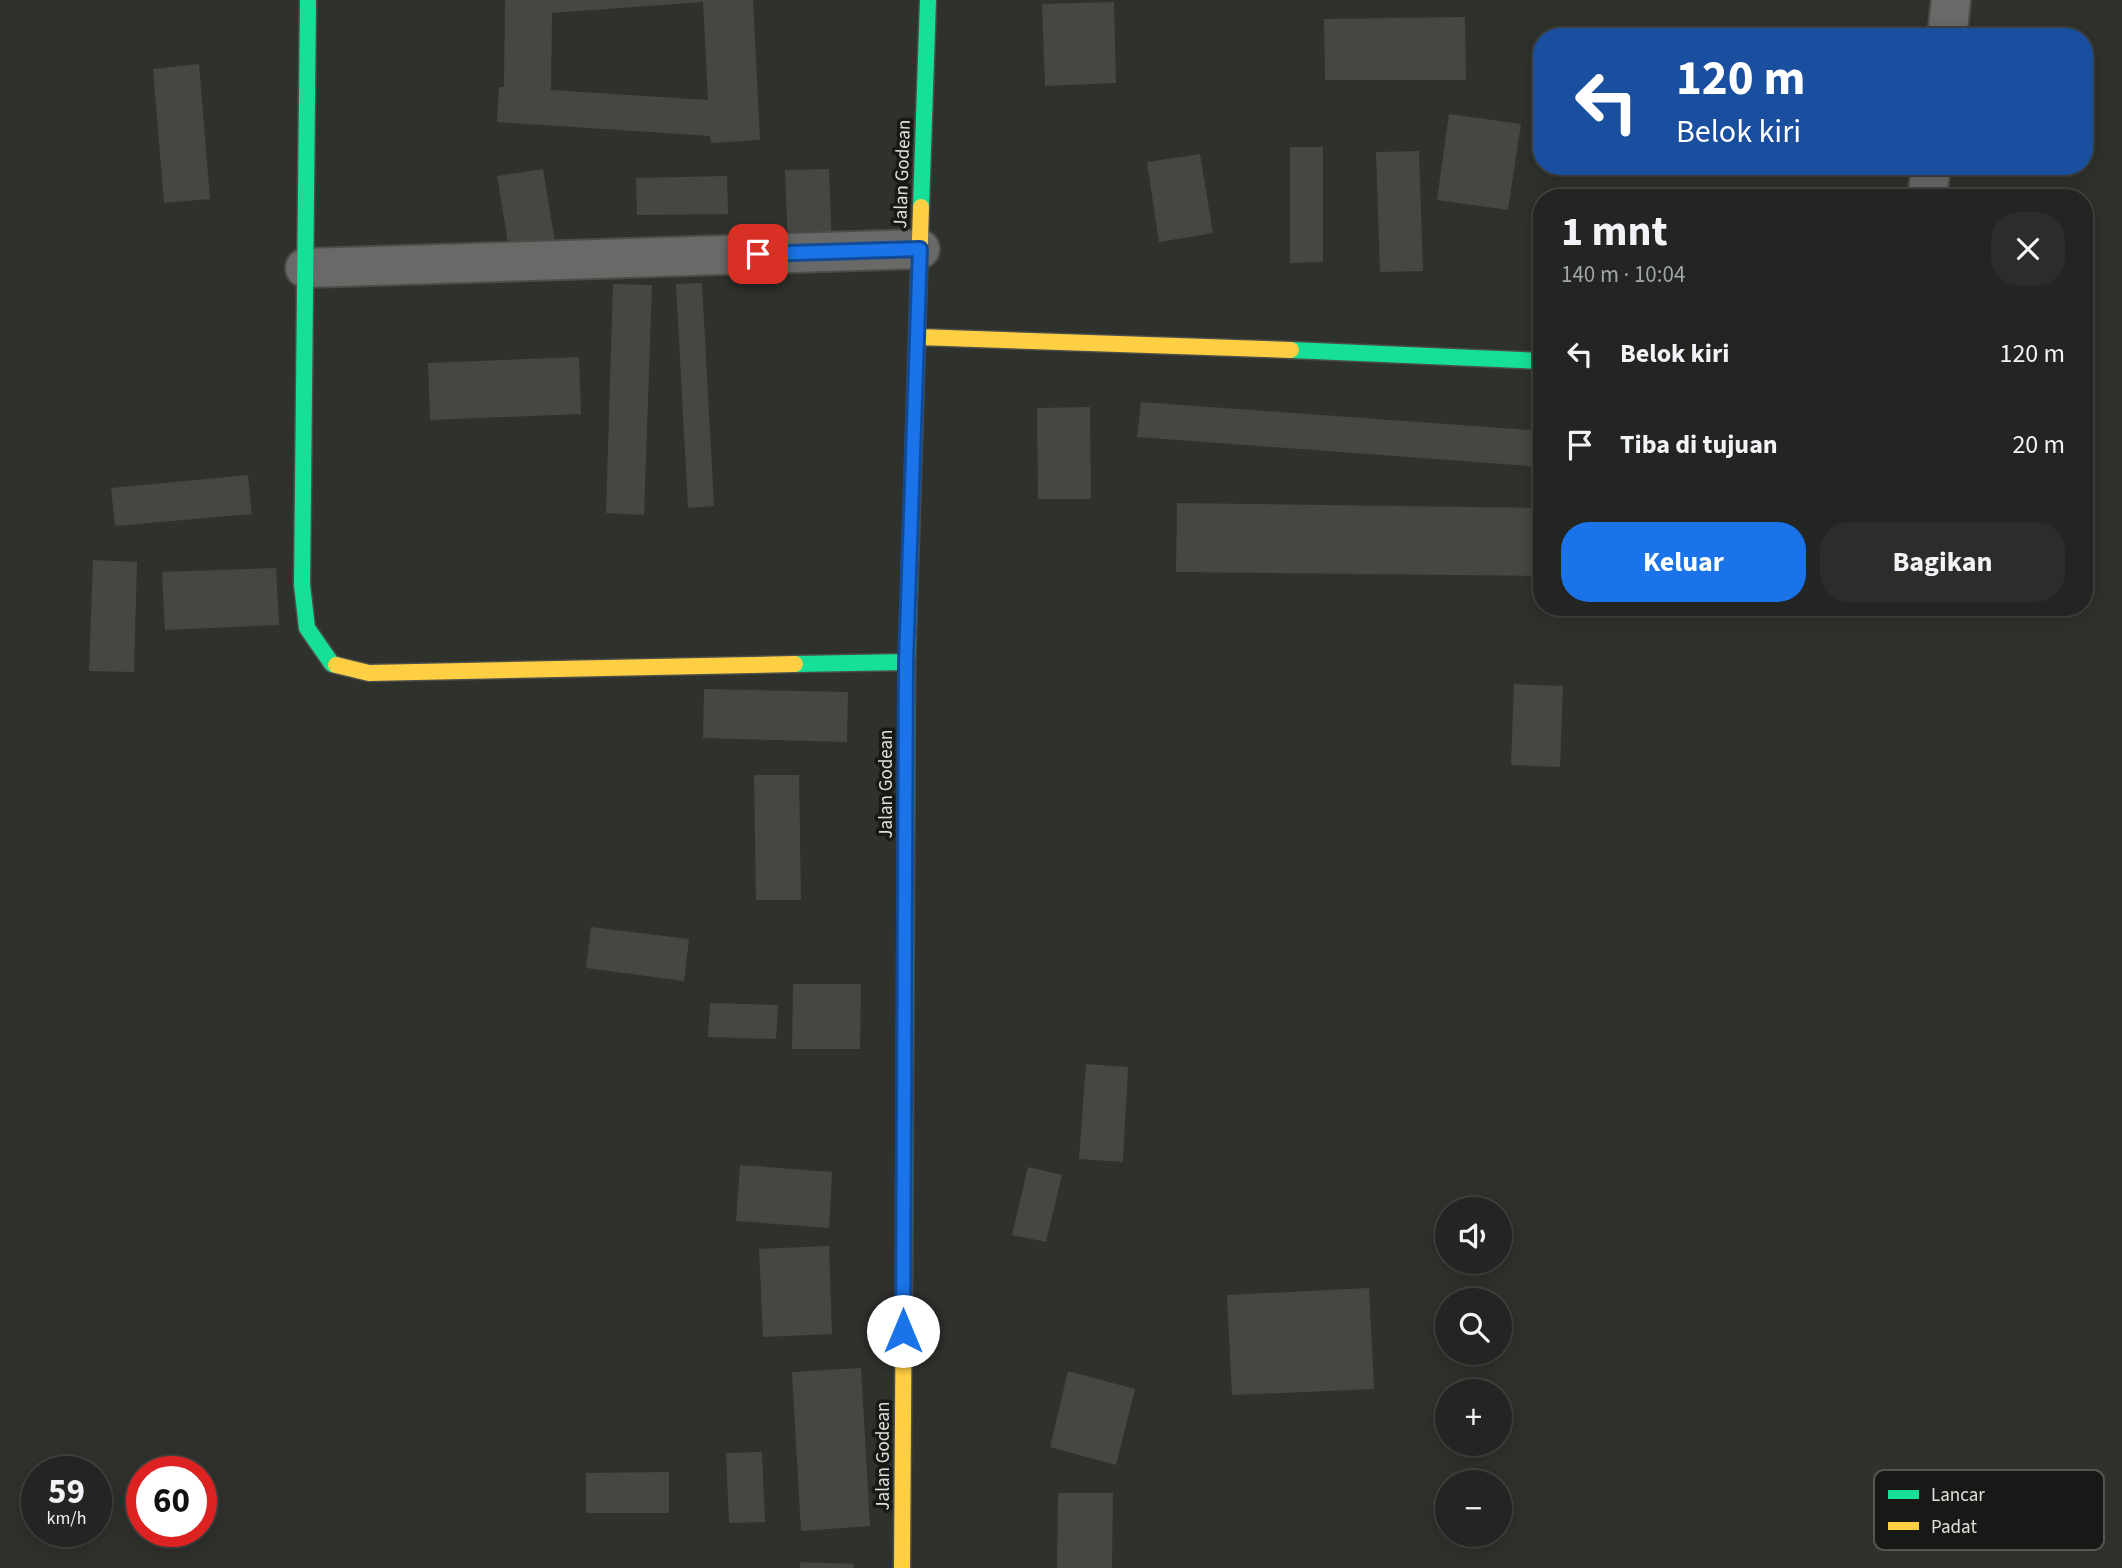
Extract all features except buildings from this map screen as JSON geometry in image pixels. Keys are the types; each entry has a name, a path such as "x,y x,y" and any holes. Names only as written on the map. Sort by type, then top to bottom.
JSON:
{"street":[{"path":"308,0 302,584 307,628 332,664 369,673 906,662"},
{"name":"Jalan Godean","path":"902,1568 906,662 928,0"},
{"path":"1948,28 1951,0"},
{"path":"305,268 920,249"},
{"path":"918,337 1533,361"}],"traffic: fast":[{"path":"308,0 302,585 307,628 332,664 336,665"},
{"path":"921,207 928,0"},
{"path":"1291,350 1533,361"},
{"path":"904,1268 907,662 914,438"},
{"path":"795,664 907,662"}],"traffic: slow":[{"path":"914,438 921,207"},
{"path":"918,337 1291,350"},
{"path":"336,665 369,673 795,664"},
{"path":"902,1568 904,1268"}],"route":[{"path":"758,254 920,249 906,662 903,1331"}]}
